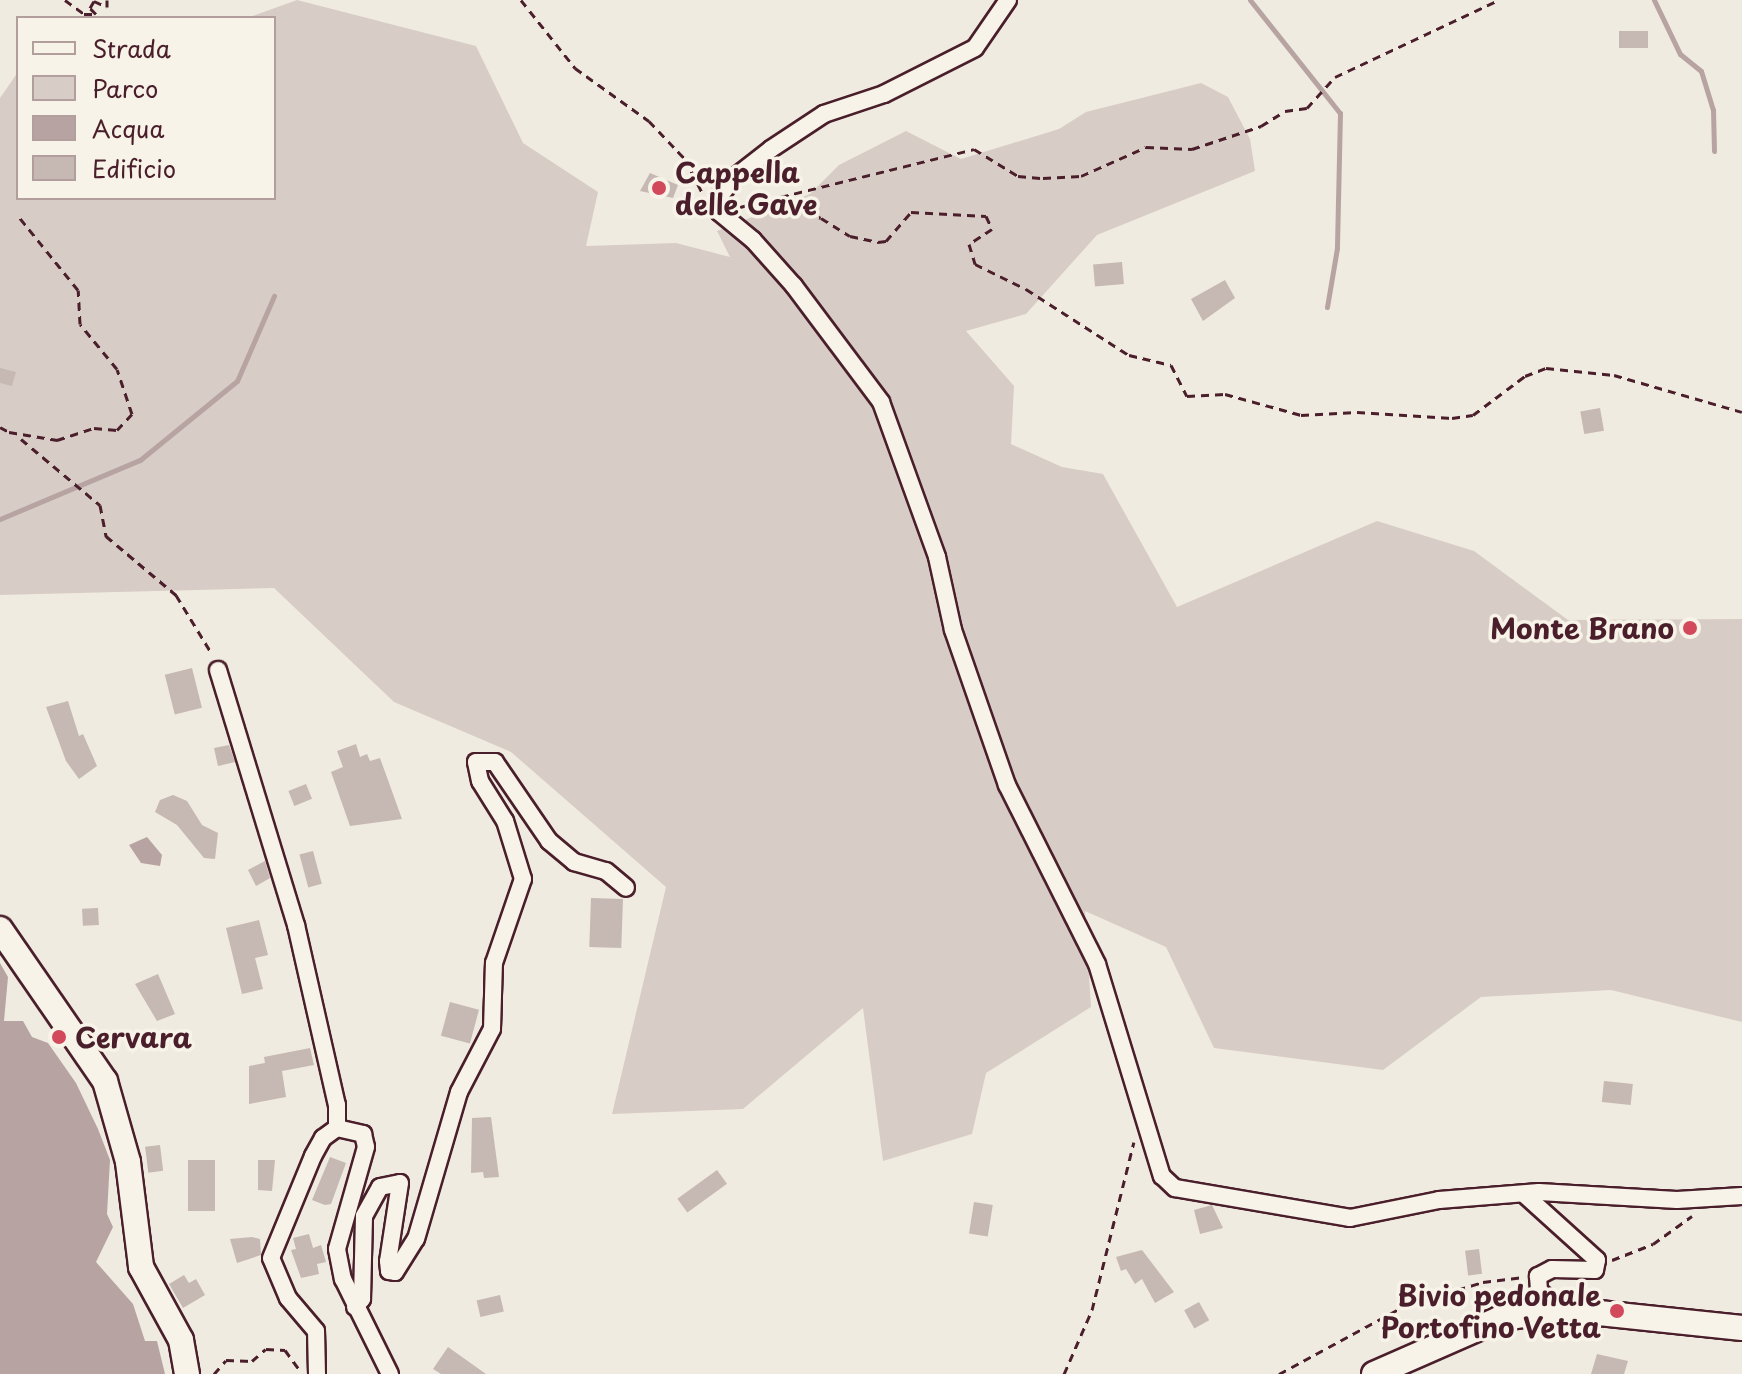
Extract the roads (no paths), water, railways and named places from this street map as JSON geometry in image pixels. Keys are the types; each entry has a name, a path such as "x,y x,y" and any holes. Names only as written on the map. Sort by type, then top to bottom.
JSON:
{"main road":[{"path":"0,929 105,1081 128,1162 141,1267 181,1340 187,1374"},
{"path":"1374,1374 1499,1319 1561,1309 1742,1328"}],"street":[{"path":"1008,0 975,48 884,94 824,114 771,149 735,177 719,197 719,212 753,240 794,286 881,402 933,544 953,630 1007,785 1097,964 1162,1176 1175,1188 1350,1218 1439,1200 1576,1192 1677,1200 1742,1196"},
{"path":"218,670 296,925 337,1105 337,1128"},
{"path":"355,1307 362,1299 364,1216 380,1187 400,1183 388,1261 389,1271 395,1272 416,1239 454,1106 492,1029 494,963 523,879 505,821 480,781 476,762 495,762 549,841 574,862 606,871 626,888"},
{"path":"317,1374 316,1331 288,1298 271,1258 313,1156 323,1138 337,1128 363,1134 366,1147 337,1249 355,1307 390,1374"},
{"path":"1525,1195 1597,1260 1595,1270 1552,1269 1538,1276 1539,1291 1561,1309"}],"water":[{"path":"147,837 162,855 160,866 141,863 129,845"},
{"path":"0,963 8,977 4,1021 23,1021 32,1037 48,1043 76,1083 98,1129 110,1160 107,1214 113,1227 96,1262 133,1304 145,1341 157,1341 165,1374 0,1374"}],"waterway":[{"path":"1250,0 1340,113 1337,248 1327,307"},
{"path":"1654,0 1680,54 1701,71 1713,110 1714,151"},
{"path":"0,519 140,460 237,381 274,296"}],"place":[{"name":"Cappella delle Gave","path":"659,188"},
{"name":"Monte Brano","path":"1690,628"},
{"name":"Cervara","path":"59,1037"},
{"name":"Bivio pedonale Portofino Vetta","path":"1617,1311"}]}
